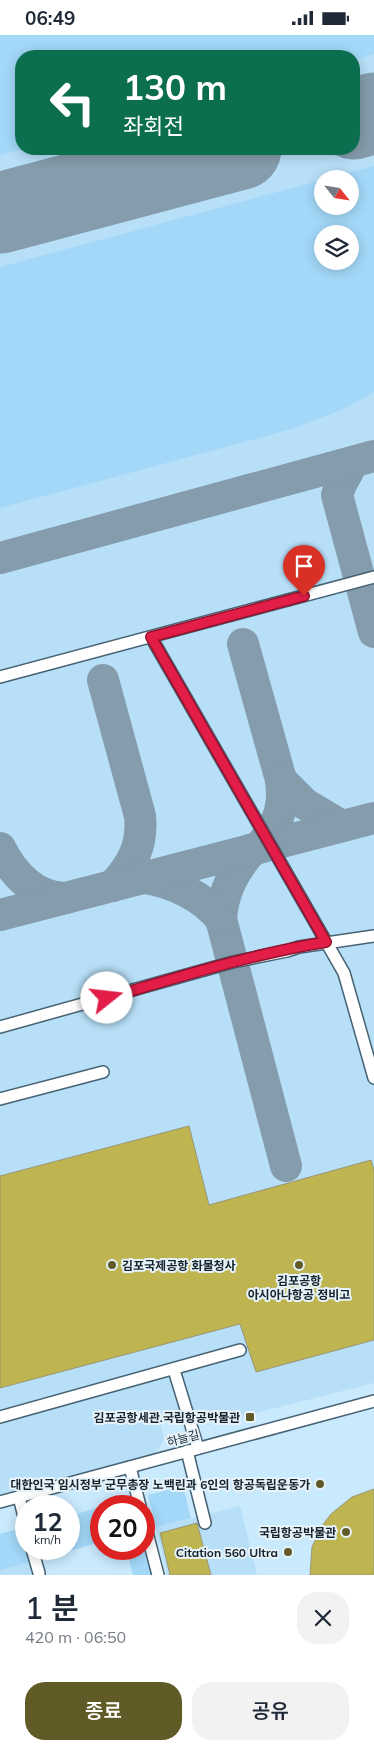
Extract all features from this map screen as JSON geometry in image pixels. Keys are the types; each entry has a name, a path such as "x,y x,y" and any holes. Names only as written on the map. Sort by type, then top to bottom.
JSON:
{"lane":[{"path":"0,677 374,577"},
{"path":"151,637 347,980 374,1078"},
{"path":"0,1027 233,962 326,942 374,936"},
{"path":"0,1099 104,1072"},
{"path":"0,1417 240,1351"},
{"path":"174,1370 192,1450 205,1523"},
{"name":"하늘길","path":"26,1495 374,1401"},
{"path":"130,1467 137,1495"},
{"name":"하늘길","path":"0,1502 15,1498"},
{"path":"35,1560 39,1573"},
{"path":"154,1560 158,1575"}],"shaded area":[{"path":"0,35 374,35 374,1383 213,1424 209,1410 160,1421 164,1440 154,1454 120,1465 0,1496"},
{"path":"0,35 374,35 374,54 360,58 360,50 15,50 15,151 0,155"},
{"path":"374,166 374,392 346,408 292,429 0,508 0,267 314,182 314,215 359,215 359,170"},
{"path":"183,1486 191,1518 156,1527 155,1495 148,1495"},
{"path":"240,1506 257,1575 167,1575 156,1527"},
{"path":"90,1510 90,1545 80,1548 80,1513"},
{"path":"15,1530 15,1560 30,1560 31,1562 0,1570 0,1534"},
{"path":"42,1560 47,1575 0,1575 0,1570"},
{"path":"129,1560 149,1560 153,1575 133,1575"}],"building":[{"name":"김포국제공항 화물청사","path":"189,1126 209,1205 371,1160 374,1170 374,1340 256,1372 240,1324 0,1388 0,1176"},
{"name":"국립항공박물관","path":"374,1489 374,1575 310,1575 312,1547 322,1526 331,1514 352,1497"},
{"path":"197,1523 211,1575 170,1575 160,1533"}],"taxiway":[{"path":"0,558 374,456"},
{"path":"353,462 337,495 374,632"},
{"path":"243,644 281,780 282,791 281,809 278,817 271,832 259,848"},
{"path":"103,680 140,816 140,837 135,854 131,863 113,886"},
{"path":"281,780 305,804 342,826"},
{"path":"0,915 374,818"},
{"path":"0,848 11,867 26,883 44,894 66,898"},
{"path":"253,849 240,865 231,881 224,899 221,919 286,1166"},
{"path":"144,878 186,891 205,903 221,919"}],"runway":[{"path":"360,117 374,113"},
{"path":"0,213 218,155"}],"place":[{"name":"김포국제공항 화물청사","path":"112,1265"},
{"name":"김포공항 아시아나항공 정비고","path":"299,1265"},
{"name":"김포공항세관.국립항공박물관","path":"250,1417"},
{"name":"대한인국 임시정부 군무총장 노백린과 6인의 항공독립운동가","path":"320,1484"},
{"name":"국립항공박물관","path":"346,1532"},
{"name":"Citation 560 Ultra","path":"288,1552"}],"route":[{"path":"107,998 233,962 326,942 151,637 304,596"}]}
